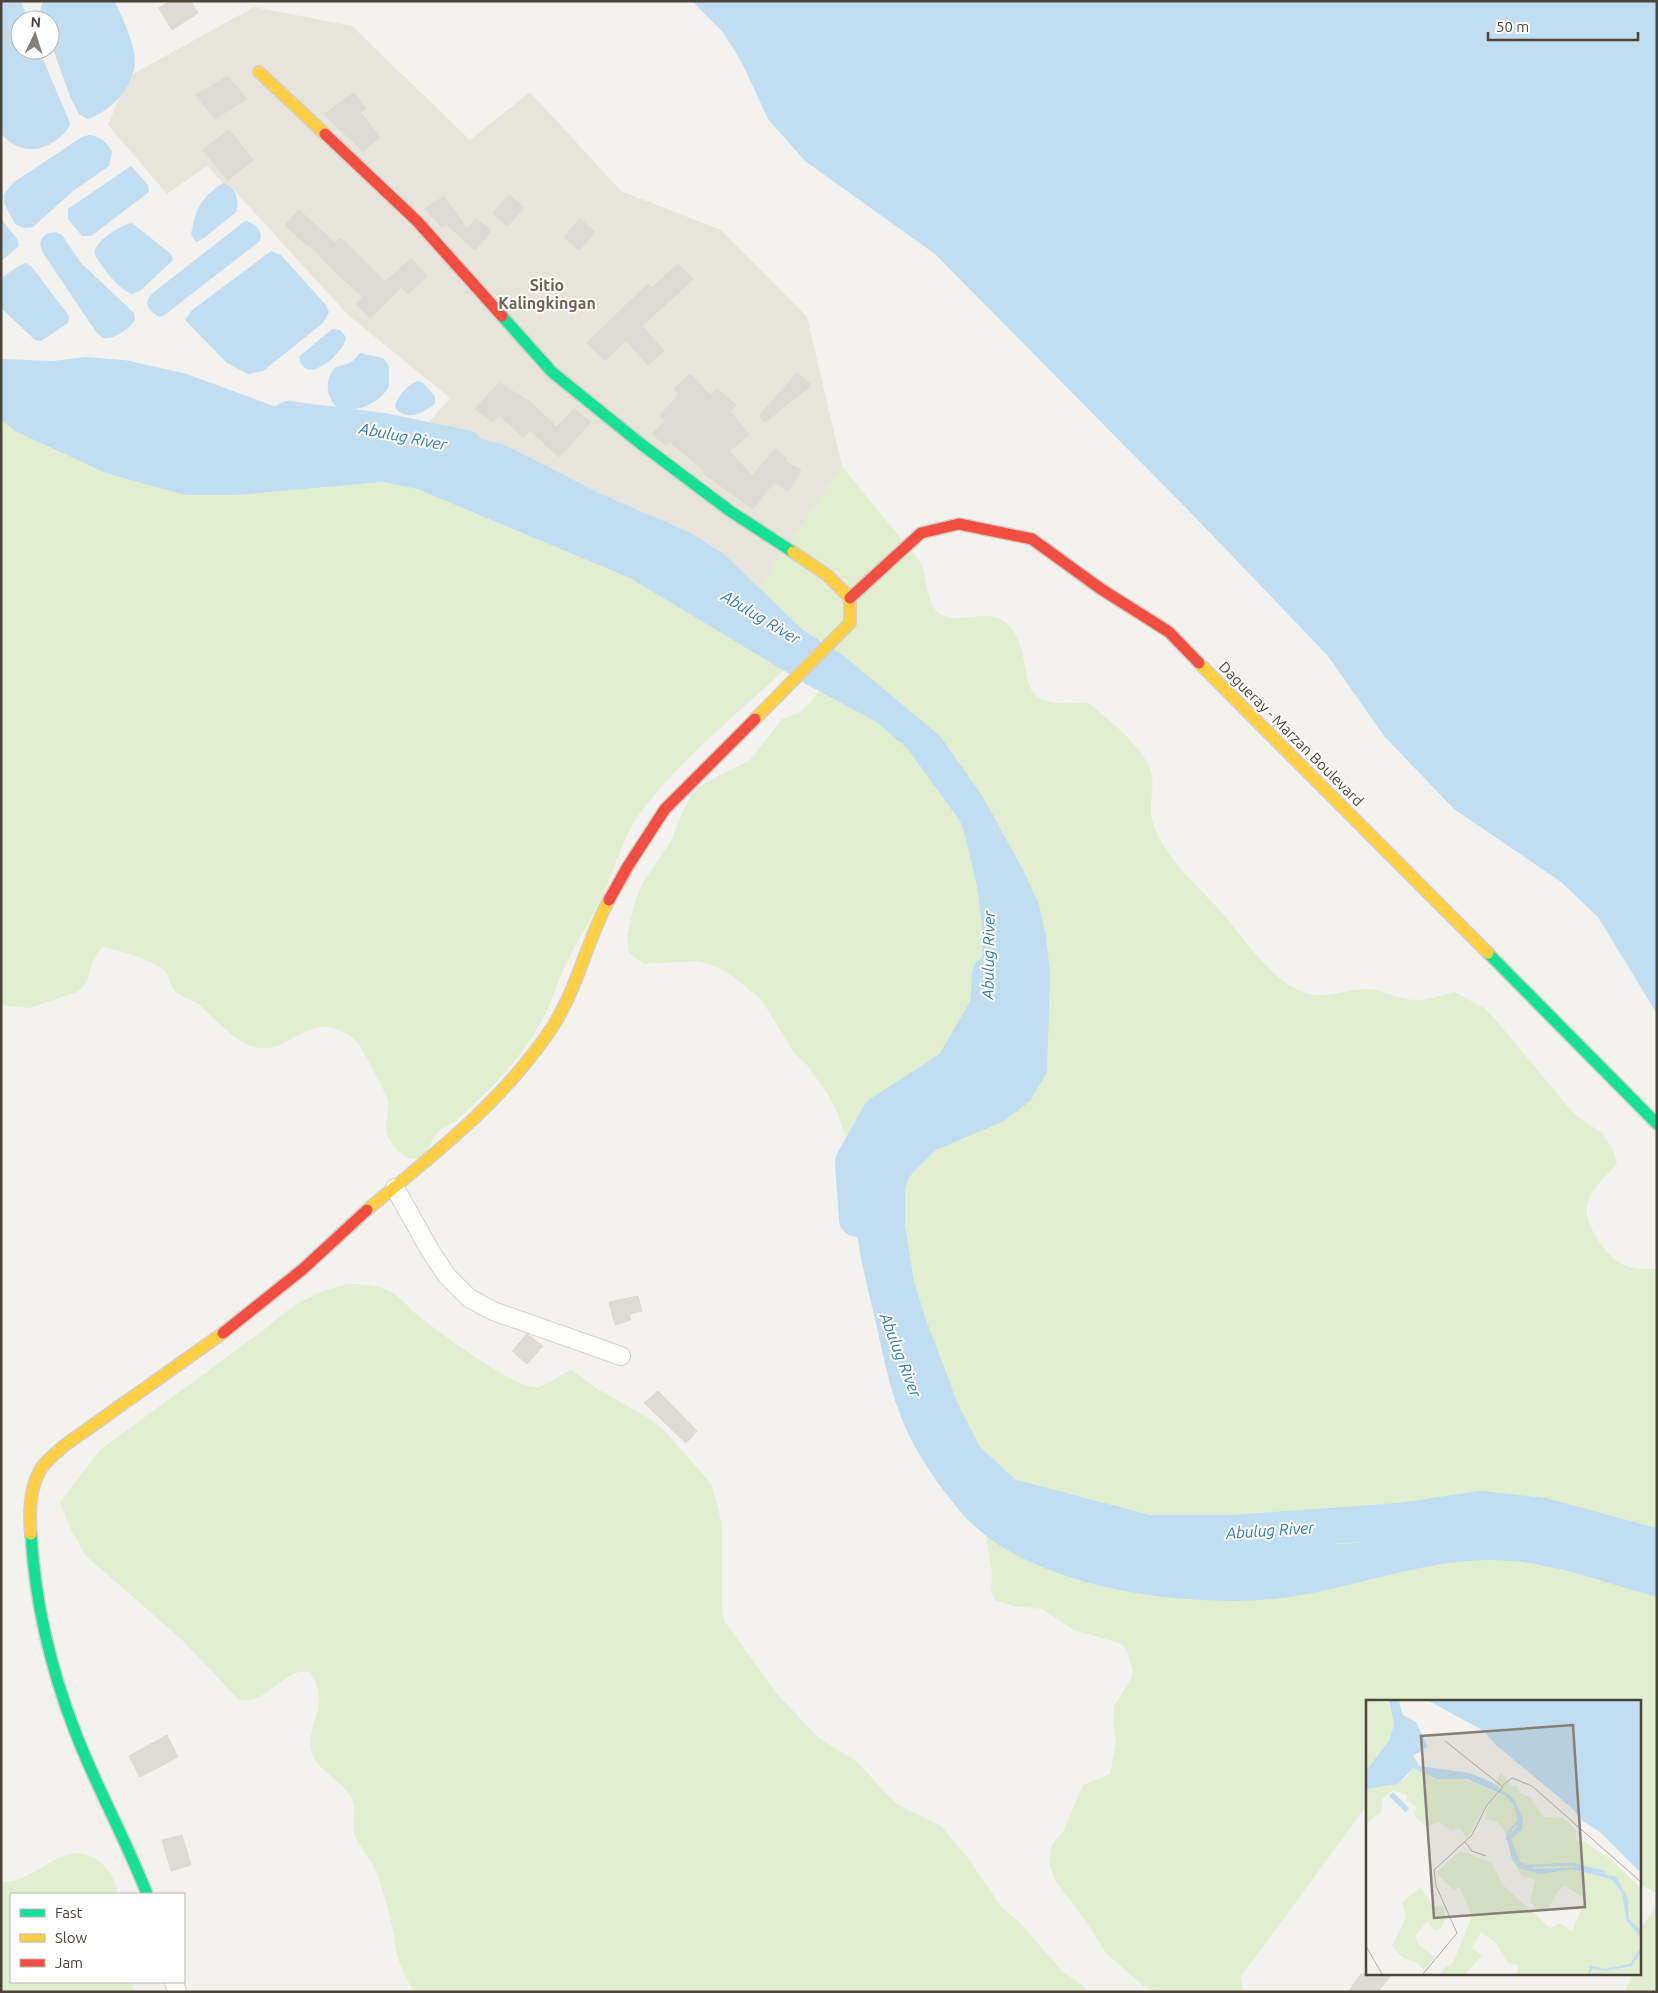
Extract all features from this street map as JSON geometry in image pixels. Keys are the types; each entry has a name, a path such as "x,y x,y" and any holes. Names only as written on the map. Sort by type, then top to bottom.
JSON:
{"street":[{"path":"147,1893 76,1734 50,1650 32,1564 29,1522 33,1492 40,1470 65,1445 245,1317 303,1269 359,1217 478,1116 519,1072 554,1025 606,906 628,866 665,809 691,780 850,623 850,598 827,575 730,511 641,444 552,372 417,221 259,72"},
{"name":"Dagueray - Marzan Boulevard","path":"850,598 921,533 959,524 1032,539 1101,589 1168,632 1657,1124"},
{"path":"395,1188 431,1252 447,1276 469,1298 493,1312 621,1356"}],"shaded area":[{"path":"254,7 352,26 470,140 530,92 621,191 721,230 807,317 842,466 759,588 723,553 689,532 597,492 503,444 482,439 415,438 450,398 348,315 233,189 223,183 207,166 167,194 108,125 118,100 133,74"}],"green space":[{"path":"1,420 15,431 185,495 238,495 383,482 417,489 630,578 784,670 691,756 640,813 624,843 603,895 562,973 547,1010 532,1037 504,1074 458,1119 438,1132 427,1150 420,1157 415,1159 405,1156 391,1142 386,1130 387,1098 357,1042 341,1031 328,1027 315,1028 304,1032 271,1048 259,1048 250,1045 226,1030 199,1005 176,992 163,969 142,958 103,947 94,958 89,977 83,987 77,992 30,1008 1,1005"},
{"path":"842,466 921,564 934,609 947,617 989,616 1005,622 1019,641 1026,675 1033,692 1045,701 1064,704 1089,703 1137,748 1144,757 1151,772 1151,813 1156,831 1162,843 1188,877 1217,907 1257,956 1280,979 1293,987 1314,995 1329,995 1369,989 1415,1000 1428,999 1454,992 1484,1008 1574,1114 1602,1133 1612,1148 1617,1163 1591,1194 1587,1207 1589,1223 1603,1247 1616,1260 1622,1264 1640,1269 1657,1269 1657,1894 1640,1884 1640,1700 1366,1700 1366,1806 1240,1978 1244,1992 1156,1992 1142,1985 1106,1953 1085,1920 1056,1882 1049,1863 1052,1845 1064,1830 1083,1785 1110,1774 1116,1743 1113,1724 1114,1706 1131,1679 1133,1670 1127,1651 1121,1644 1074,1630 1042,1609 1013,1606 995,1600 991,1592 992,1573 986,1535 963,1516 918,1451 898,1407 859,1251 852,1184 853,1169 849,1146 836,1110 827,1093 807,1065 794,1053 761,999 732,976 715,966 698,961 644,964 629,953 627,936 635,901 642,884 671,841 692,794 705,783 750,760 782,719 799,713 812,701 844,656 803,630 759,588"},
{"path":"348,1284 374,1286 394,1294 417,1315 445,1336 513,1380 527,1386 538,1387 572,1370 596,1388 650,1419 666,1432 712,1485 722,1524 722,1612 725,1622 777,1694 819,1738 856,1761 896,1804 941,1826 968,1858 1002,1908 1019,1922 1063,1972 1081,1984 1088,1992 413,1992 398,1957 390,1917 378,1876 354,1833 353,1802 345,1788 320,1767 312,1753 311,1735 319,1696 310,1672 300,1672 292,1675 260,1697 250,1700 239,1700 182,1640 86,1556 71,1530 60,1502 100,1450 269,1326 286,1311 315,1294"},
{"path":"84,1854 98,1861 109,1871 118,1893 10,1893 10,1983 133,1983 134,1992 1,1992 1,1882 20,1879 66,1855"},
{"path":"1657,1905 1657,1992 1624,1992 1632,1976 1640,1976 1641,1928"}],"water":[{"path":"1,1 21,1 24,10 10,10 10,60 43,60 70,123 67,130 59,138 44,147 36,149 21,148 7,140 1,133"},
{"path":"44,1 114,1 128,32 135,63 129,84 106,110 87,119 79,114 71,99 57,60 60,60 60,10 40,10"},
{"path":"692,1 1657,1 1657,1014 1598,917 1561,882 1454,809 1384,736 1328,656 1190,512 935,254 805,161 768,119 742,63 723,32"},
{"path":"89,135 100,138 110,148 112,152 109,166 73,191 33,227 24,228 15,224 4,203 4,194 14,182 82,137"},
{"path":"131,166 148,185 149,192 91,236 82,236 68,219 68,209"},
{"path":"223,183 236,194 236,212 204,238 196,242 191,234 197,211 204,199"},
{"path":"1,219 17,239 19,246 1,261"},
{"path":"245,221 252,223 257,228 261,234 260,241 163,316 159,317 151,311 147,303 154,292"},
{"path":"132,223 171,254 173,260 141,290 133,294 122,289 116,283 94,252 96,247 110,234"},
{"path":"56,232 62,235 81,263 134,313 135,320 121,333 103,338 96,332 43,253 40,244 41,240 48,233"},
{"path":"271,251 281,255 325,304 329,312 323,323 263,371 248,374 227,363 185,320 192,310"},
{"path":"26,263 32,267 69,316 68,323 41,341 35,340 1,308 1,278"},
{"path":"332,329 340,330 346,337 345,342 336,355 315,369 309,370 304,367 300,362 300,356"},
{"path":"360,353 383,358 389,366 389,386 375,402 361,408 340,409 332,401 328,391 328,380 335,368 351,362"},
{"path":"85,357 125,360 187,374 311,420 415,438 482,439 503,444 597,492 689,532 723,553 803,630 844,656 940,736 983,797 1024,872 1039,905 1046,935 1050,974 1047,1072 1030,1101 1004,1121 936,1150 916,1169 908,1179 905,1191 905,1226 914,1282 926,1320 958,1404 980,1447 1018,1482 1071,1516 1102,1526 1142,1534 1211,1542 1345,1544 1394,1538 1421,1532 1510,1523 1539,1524 1573,1534 1657,1547 1657,1597 1552,1567 1531,1563 1487,1560 1433,1566 1326,1590 1272,1599 1238,1601 1162,1597 1122,1591 1084,1582 1014,1554 985,1535 963,1514 941,1487 922,1458 901,1418 889,1378 869,1292 859,1247 855,1216 852,1173 859,1158 903,1117 965,1071 972,1061 977,1046 983,938 978,891 966,838 960,821 907,748 875,721 806,684 630,578 417,489 383,482 238,495 185,495 106,473 15,431 1,420 1,359 53,361"},
{"path":"419,381 435,396 435,403 421,413 409,415 399,412 395,407 400,395 411,384"}],"building":[{"path":"170,1 191,1 198,13 172,30 159,8"},
{"path":"228,76 246,99 215,119 196,95"},
{"path":"354,93 366,109 360,112 380,137 363,151 324,114"},
{"path":"229,130 253,160 228,180 203,150"},
{"path":"509,195 524,208 507,226 493,213"},
{"path":"444,196 467,229 476,219 491,231 475,250 446,224 442,227 425,209"},
{"path":"299,210 335,243 341,238 385,282 411,259 427,276 408,294 401,287 370,318 356,304 363,297 334,271 309,244 308,246 285,225"},
{"path":"580,219 595,232 579,250 564,237"},
{"path":"678,264 693,279 642,326 664,351 648,365 626,340 605,361 587,343 648,284 652,288"},
{"path":"797,373 811,385 765,422 759,416"},
{"path":"690,374 711,396 717,389 736,405 730,411 749,435 729,451 752,476 775,449 787,459 785,461 801,471 788,491 774,482 753,509 703,473 705,471 669,441 666,445 652,434 665,421 660,416 679,394 674,389"},
{"path":"499,383 529,401 557,427 574,409 591,422 559,457 530,430 523,437 499,415 493,422 475,409"},
{"path":"638,1296 642,1311 629,1314 631,1320 615,1325 609,1302"},
{"path":"527,1334 543,1346 527,1364 512,1351"},
{"path":"658,1391 697,1431 686,1443 644,1403"},
{"path":"167,1735 178,1757 140,1777 129,1756"},
{"path":"182,1835 191,1865 171,1871 162,1840"},
{"path":"1361,1974 1366,1974 1366,1976 1390,1976 1378,1992 1348,1992"}],"waterway":[{"name":"Abulug River","path":"288,419 384,431 465,448"},
{"name":"Abulug River","path":"857,1219 853,1162 880,1114 953,1067 988,1006 990,974"},
{"name":"Abulug River","path":"1011,1497 1147,1533 1232,1533 1400,1521 1480,1509 1544,1516 1657,1547"}],"traffic: fast":[{"path":"502,316 552,372 641,444 730,511 793,552"},
{"path":"1488,953 1657,1124"},
{"path":"31,1534 40,1610 52,1661 67,1710 84,1754 147,1893"}],"traffic: slow":[{"path":"259,72 325,134"},
{"path":"755,719 850,623 850,598 827,575 793,552"},
{"path":"1199,663 1488,953"},
{"path":"367,1210 467,1125 491,1102 534,1053 562,1011 594,931 609,900"},
{"path":"31,1534 30,1509 33,1491 38,1474 47,1461 65,1445 223,1333"}],"traffic: jam":[{"path":"325,134 417,221 502,316"},
{"path":"850,598 921,533 959,524 1032,539 1101,589 1169,632 1199,663"},
{"path":"609,900 628,866 665,809 755,719"},
{"path":"223,1333 303,1269 367,1210"}],"district":[{"name":"Sitio Kalingkingan","path":"547,294"}]}
